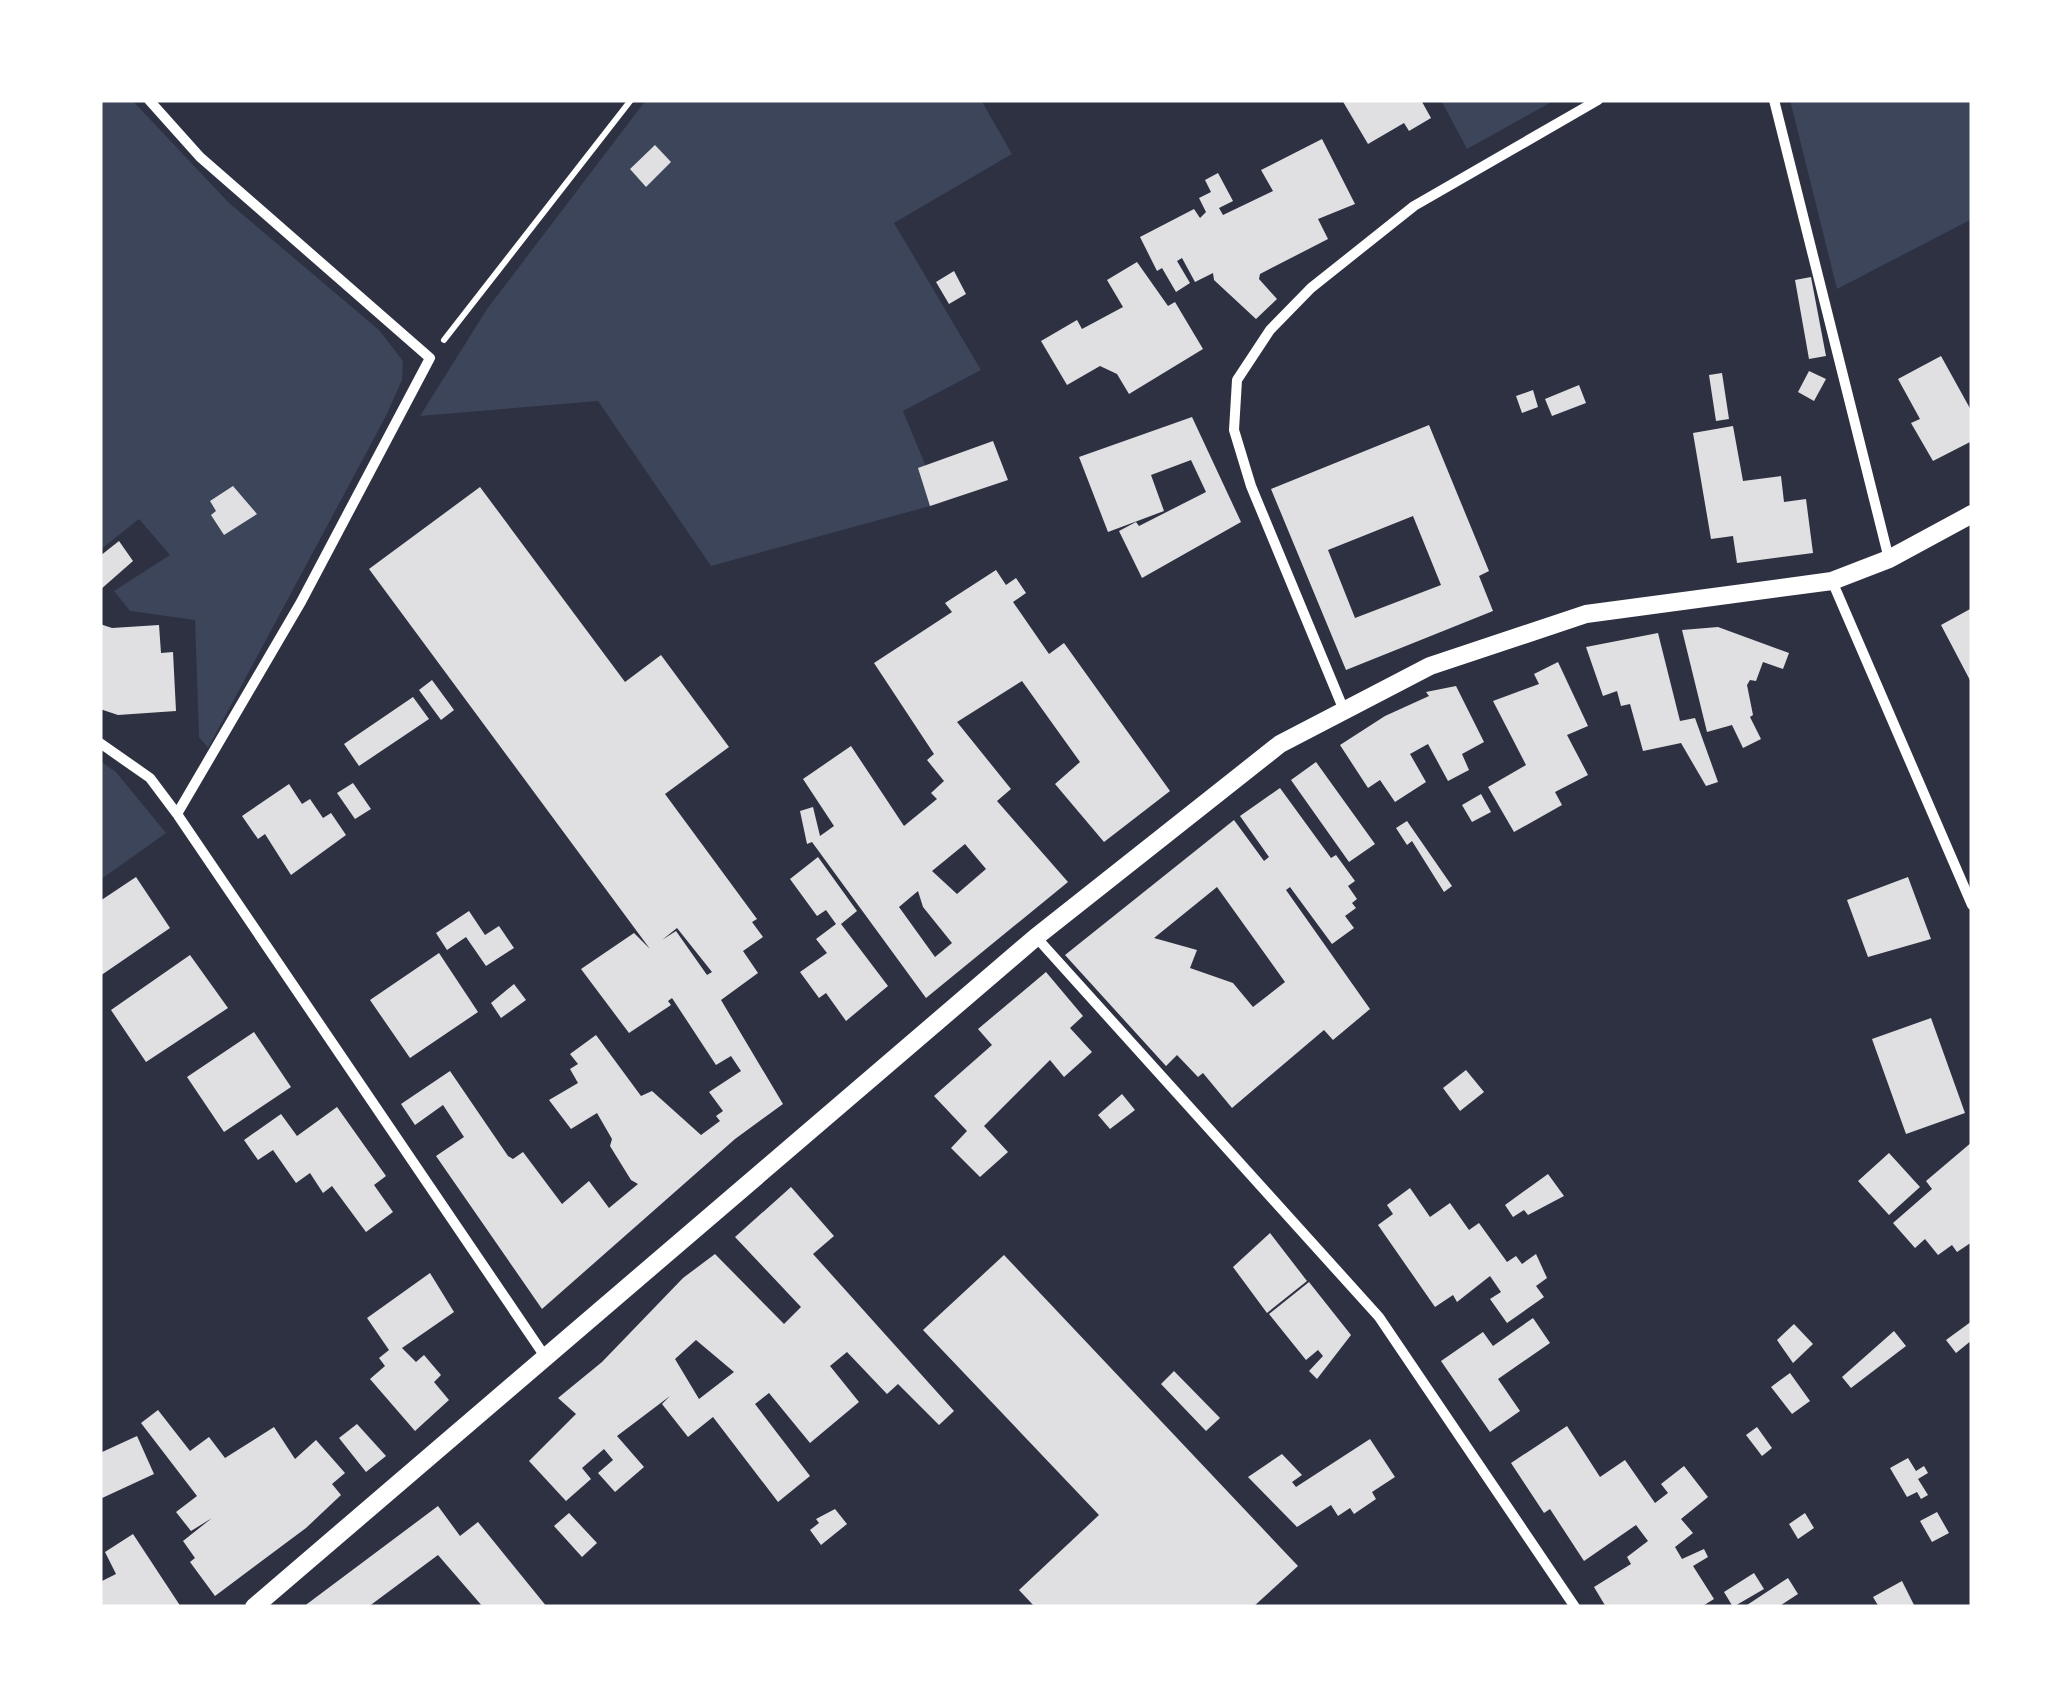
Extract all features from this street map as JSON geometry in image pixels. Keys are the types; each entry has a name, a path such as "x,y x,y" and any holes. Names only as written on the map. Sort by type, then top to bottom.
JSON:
{"street":[{"path":"149,100 212,168 430,358 301,602 177,814"},
{"path":"1343,708 1251,486 1234,430 1236,380 1270,330 1311,288 1401,216 1598,100"},
{"path":"1774,100 1889,558"},
{"path":"254,1607 1036,936 1216,790 1280,744 1430,666 1586,614 1832,581 1889,558 1972,514"},
{"path":"1832,581 1972,905"},
{"path":"100,743 150,778 177,814 546,1358"},
{"path":"1036,936 1379,1318 1574,1607"}],"path":[{"path":"430,358 631,100"}],"shaded area":[{"path":"100,100 132,100 229,203 379,330 403,361 402,380 386,416 208,748 199,737 195,620 130,611 114,591 170,555 139,519 100,550"},
{"path":"646,100 981,100 1012,154 894,223 981,370 903,411 941,503 711,566 598,401 420,416 487,309"},
{"path":"1441,100 1555,100 1467,149"},
{"path":"1790,100 1972,100 1972,219 1837,289"},
{"path":"100,761 116,772 166,833 100,880"}],"building":[{"path":"1342,100 1421,100 1431,118 1409,131 1404,123 1368,144"},
{"path":"1322,139 1355,204 1318,219 1328,239 1260,274 1259,279 1277,299 1256,319 1214,280 1213,273 1195,282 1182,258 1177,261 1190,283 1176,292 1162,268 1157,271 1140,237 1194,209 1200,218 1206,212 1199,198 1211,192 1205,180 1218,173 1233,201 1219,208 1223,215 1273,191 1261,170"},
{"path":"655,145 671,162 646,187 630,169"},
{"path":"1137,262 1168,306 1175,302 1203,349 1129,394 1117,374 1100,366 1067,385 1041,341 1077,320 1082,329 1123,307 1107,280"},
{"path":"954,271 966,294 949,304 936,282"},
{"path":"1811,277 1826,356 1809,359 1795,280"},
{"path":"1941,356 1972,412 1972,441 1933,461 1911,423 1920,419 1898,379"},
{"path":"1809,371 1826,379 1814,401 1798,392"},
{"path":"1722,373 1729,419 1716,421 1709,375"},
{"path":"1579,385 1586,403 1552,416 1545,399"},
{"path":"1533,390 1538,407 1522,413 1516,396"},
{"path":"1192,417 1241,522 1142,578 1119,531 1136,522 1139,526 1206,492 1191,460 1151,475 1164,511 1108,532 1079,457"},
{"path":"1429,425 1489,571 1479,576 1493,611 1346,670 1271,489","holes":["1413,516 1441,585 1355,618 1328,550"]},
{"path":"1733,426 1743,481 1781,476 1784,502 1806,499 1813,553 1737,563 1733,536 1711,539 1693,433"},
{"path":"993,441 1008,480 930,506 918,468"},
{"path":"233,486 257,514 224,535 211,515 216,511 210,501"},
{"path":"480,487 625,682 661,655 729,747 665,794 757,919 752,922 763,937 743,951 758,973 721,1000 783,1104 735,1139 542,1309 436,1156 464,1137 443,1105 415,1125 401,1104 450,1071 508,1156 513,1159 523,1152 562,1204 589,1181 609,1208 638,1184 631,1180 610,1146 612,1139 597,1113 571,1129 549,1100 578,1083 570,1069 578,1064 570,1054 596,1035 641,1096 652,1091 701,1135 720,1121 716,1116 723,1111 709,1092 741,1071 731,1056 716,1065 672,998 668,1001 671,1005 629,1033 581,969 634,933 650,949 369,569","holes":["677,928 712,972 707,975 676,931 662,940"]},
{"path":"119,541 133,561 100,590 100,556"},
{"path":"996,570 1006,585 1016,578 1026,593 1013,602 1049,654 1064,643 1170,791 1104,842 1055,784 1080,762 1022,681 957,722 1011,789 997,801 1068,882 926,998 812,842 807,844 800,811 813,807 820,836 834,826 803,779 851,746 904,826 937,799 931,793 944,781 927,760 934,754 874,663 952,612 945,603","holes":["965,844 986,869 957,894 932,871","918,891 923,907 952,943 935,957 899,907"]},
{"path":"1972,608 1972,684 1941,625"},
{"path":"100,624 112,628 159,625 161,653 173,652 176,711 118,715 100,709"},
{"path":"1718,627 1789,653 1783,669 1763,662 1756,681 1750,680 1747,685 1753,715 1750,717 1761,739 1743,748 1732,725 1707,732 1682,630"},
{"path":"1658,633 1680,721 1695,718 1718,782 1706,786 1681,743 1643,751 1630,704 1621,706 1617,691 1603,696 1586,647"},
{"path":"1558,662 1588,726 1567,735 1588,775 1555,792 1562,805 1514,832 1488,787 1526,765 1493,701 1539,684 1534,674"},
{"path":"432,680 454,710 441,720 419,690"},
{"path":"1456,686 1484,742 1462,754 1469,770 1448,781 1428,744 1410,754 1426,782 1395,802 1380,780 1368,788 1340,745 1385,716 1429,696 1426,692"},
{"path":"413,697 429,719 359,766 344,744"},
{"path":"1316,762 1375,844 1349,862 1291,780"},
{"path":"353,783 371,809 355,819 337,793"},
{"path":"289,784 302,804 310,799 323,818 331,813 346,835 291,875 265,834 258,839 242,816"},
{"path":"1280,788 1331,858 1336,855 1355,881 1348,886 1357,899 1352,903 1356,908 1345,916 1354,928 1332,944 1290,887 1286,890 1370,1009 1333,1040 1324,1030 1232,1108 1203,1073 1198,1077 1177,1055 1166,1066 1065,955 1234,820 1264,861 1269,857 1240,816","holes":["1217,887 1285,982 1253,1007 1233,983 1190,968 1197,950 1154,938"]},
{"path":"1481,794 1491,812 1472,822 1462,805"},
{"path":"1407,821 1452,886 1444,892 1412,841 1407,845 1396,828"},
{"path":"818,857 857,911 841,924 888,986 846,1021 826,993 819,998 800,972 827,953 816,939 836,924 826,910 817,916 790,879"},
{"path":"136,877 170,928 100,976 100,901"},
{"path":"1908,877 1931,939 1868,957 1847,900"},
{"path":"469,911 485,935 499,926 514,948 486,966 466,937 447,950 436,933"},
{"path":"439,953 478,1012 410,1058 370,1000"},
{"path":"190,955 228,1008 146,1062 111,1010"},
{"path":"1046,972 1083,1016 1070,1028 1092,1052 1064,1077 1050,1060 984,1126 1008,1152 980,1177 951,1148 967,1131 934,1096 992,1045 978,1029"},
{"path":"514,984 526,1000 501,1018 491,1003"},
{"path":"1931,1018 1965,1113 1906,1134 1872,1039"},
{"path":"254,1032 291,1087 224,1132 187,1077"},
{"path":"1466,1070 1484,1092 1460,1111 1443,1088"},
{"path":"1122,1094 1135,1110 1110,1129 1098,1115"},
{"path":"337,1107 386,1176 374,1185 393,1212 366,1232 332,1186 323,1193 310,1173 296,1183 273,1150 258,1160 244,1140 281,1114 297,1136"},
{"path":"1972,1142 1972,1242 1957,1252 1952,1245 1938,1255 1925,1239 1915,1248 1893,1223 1932,1189 1926,1181"},
{"path":"1889,1153 1920,1187 1889,1215 1858,1181"},
{"path":"1548,1174 1564,1196 1528,1215 1524,1210 1513,1217 1505,1205"},
{"path":"791,1187 834,1236 813,1254 954,1411 939,1425 898,1384 887,1394 847,1352 830,1366 859,1402 810,1443 769,1393 755,1404 810,1476 778,1502 713,1417 688,1437 662,1404 670,1396 617,1436 644,1467 615,1492 598,1473 613,1460 604,1449 582,1468 591,1479 566,1501 529,1461 576,1414 558,1398 602,1362 683,1278 715,1254 784,1324 801,1307 735,1237","holes":["696,1340 734,1372 699,1399 675,1359"]},
{"path":"1410,1188 1430,1217 1450,1203 1469,1230 1479,1223 1507,1262 1516,1256 1522,1264 1536,1254 1547,1278 1536,1286 1544,1297 1507,1323 1490,1299 1501,1292 1490,1276 1457,1302 1453,1295 1435,1307 1378,1225 1393,1214 1387,1205"},
{"path":"1270,1233 1307,1281 1267,1313 1233,1267"},
{"path":"1004,1255 1298,1566 1253,1607 1035,1607 1019,1590 1099,1515 923,1330"},
{"path":"430,1273 454,1312 402,1348 416,1362 424,1355 441,1375 434,1382 449,1400 415,1431 370,1379 385,1366 379,1358 389,1350 367,1318"},
{"path":"1309,1282 1351,1335 1317,1379 1309,1371 1323,1356 1318,1350 1306,1360 1269,1314"},
{"path":"1533,1318 1550,1343 1498,1379 1520,1411 1490,1432 1441,1361 1483,1332 1493,1346"},
{"path":"1972,1321 1972,1340 1956,1353 1946,1340"},
{"path":"1794,1324 1813,1344 1793,1363 1777,1340"},
{"path":"1894,1331 1906,1346 1851,1388 1842,1377"},
{"path":"1174,1371 1220,1418 1206,1431 1161,1384"},
{"path":"1790,1373 1810,1401 1792,1414 1771,1387"},
{"path":"158,1410 190,1451 209,1437 225,1458 274,1427 295,1459 316,1440 345,1473 332,1484 341,1495 306,1528 215,1596 190,1562 195,1558 183,1541 212,1518 191,1531 176,1512 197,1496 141,1423"},
{"path":"357,1424 386,1456 366,1472 339,1438"},
{"path":"1567,1426 1600,1477 1625,1460 1655,1503 1668,1493 1661,1484 1684,1466 1708,1497 1681,1519 1693,1533 1675,1547 1682,1559 1704,1549 1708,1557 1693,1566 1714,1599 1701,1607 1606,1607 1594,1587 1631,1564 1627,1557 1648,1541 1636,1525 1584,1561 1550,1509 1544,1513 1511,1463"},
{"path":"1757,1427 1772,1448 1762,1456 1746,1435"},
{"path":"137,1436 154,1474 100,1499 100,1453"},
{"path":"1370,1439 1395,1477 1372,1492 1376,1499 1354,1514 1350,1508 1338,1516 1331,1505 1297,1527 1248,1477 1282,1454 1302,1475 1292,1482 1296,1487"},
{"path":"1908,1458 1916,1471 1924,1466 1928,1473 1918,1479 1928,1495 1921,1499 1917,1492 1907,1497 1890,1468"},
{"path":"438,1506 460,1536 478,1522 547,1607 483,1607 438,1555 368,1607 303,1607"},
{"path":"835,1509 847,1524 821,1545 810,1530 819,1523 816,1519"},
{"path":"1937,1512 1949,1533 1932,1542 1920,1521"},
{"path":"569,1513 597,1543 582,1557 554,1526"},
{"path":"1805,1513 1814,1528 1798,1539 1789,1524"},
{"path":"133,1534 181,1607 100,1607 100,1582 116,1574 105,1552"},
{"path":"1754,1573 1764,1589 1733,1607 1724,1592"},
{"path":"1788,1578 1798,1594 1778,1607 1744,1607"},
{"path":"1902,1581 1915,1607 1879,1607 1873,1597"}]}
